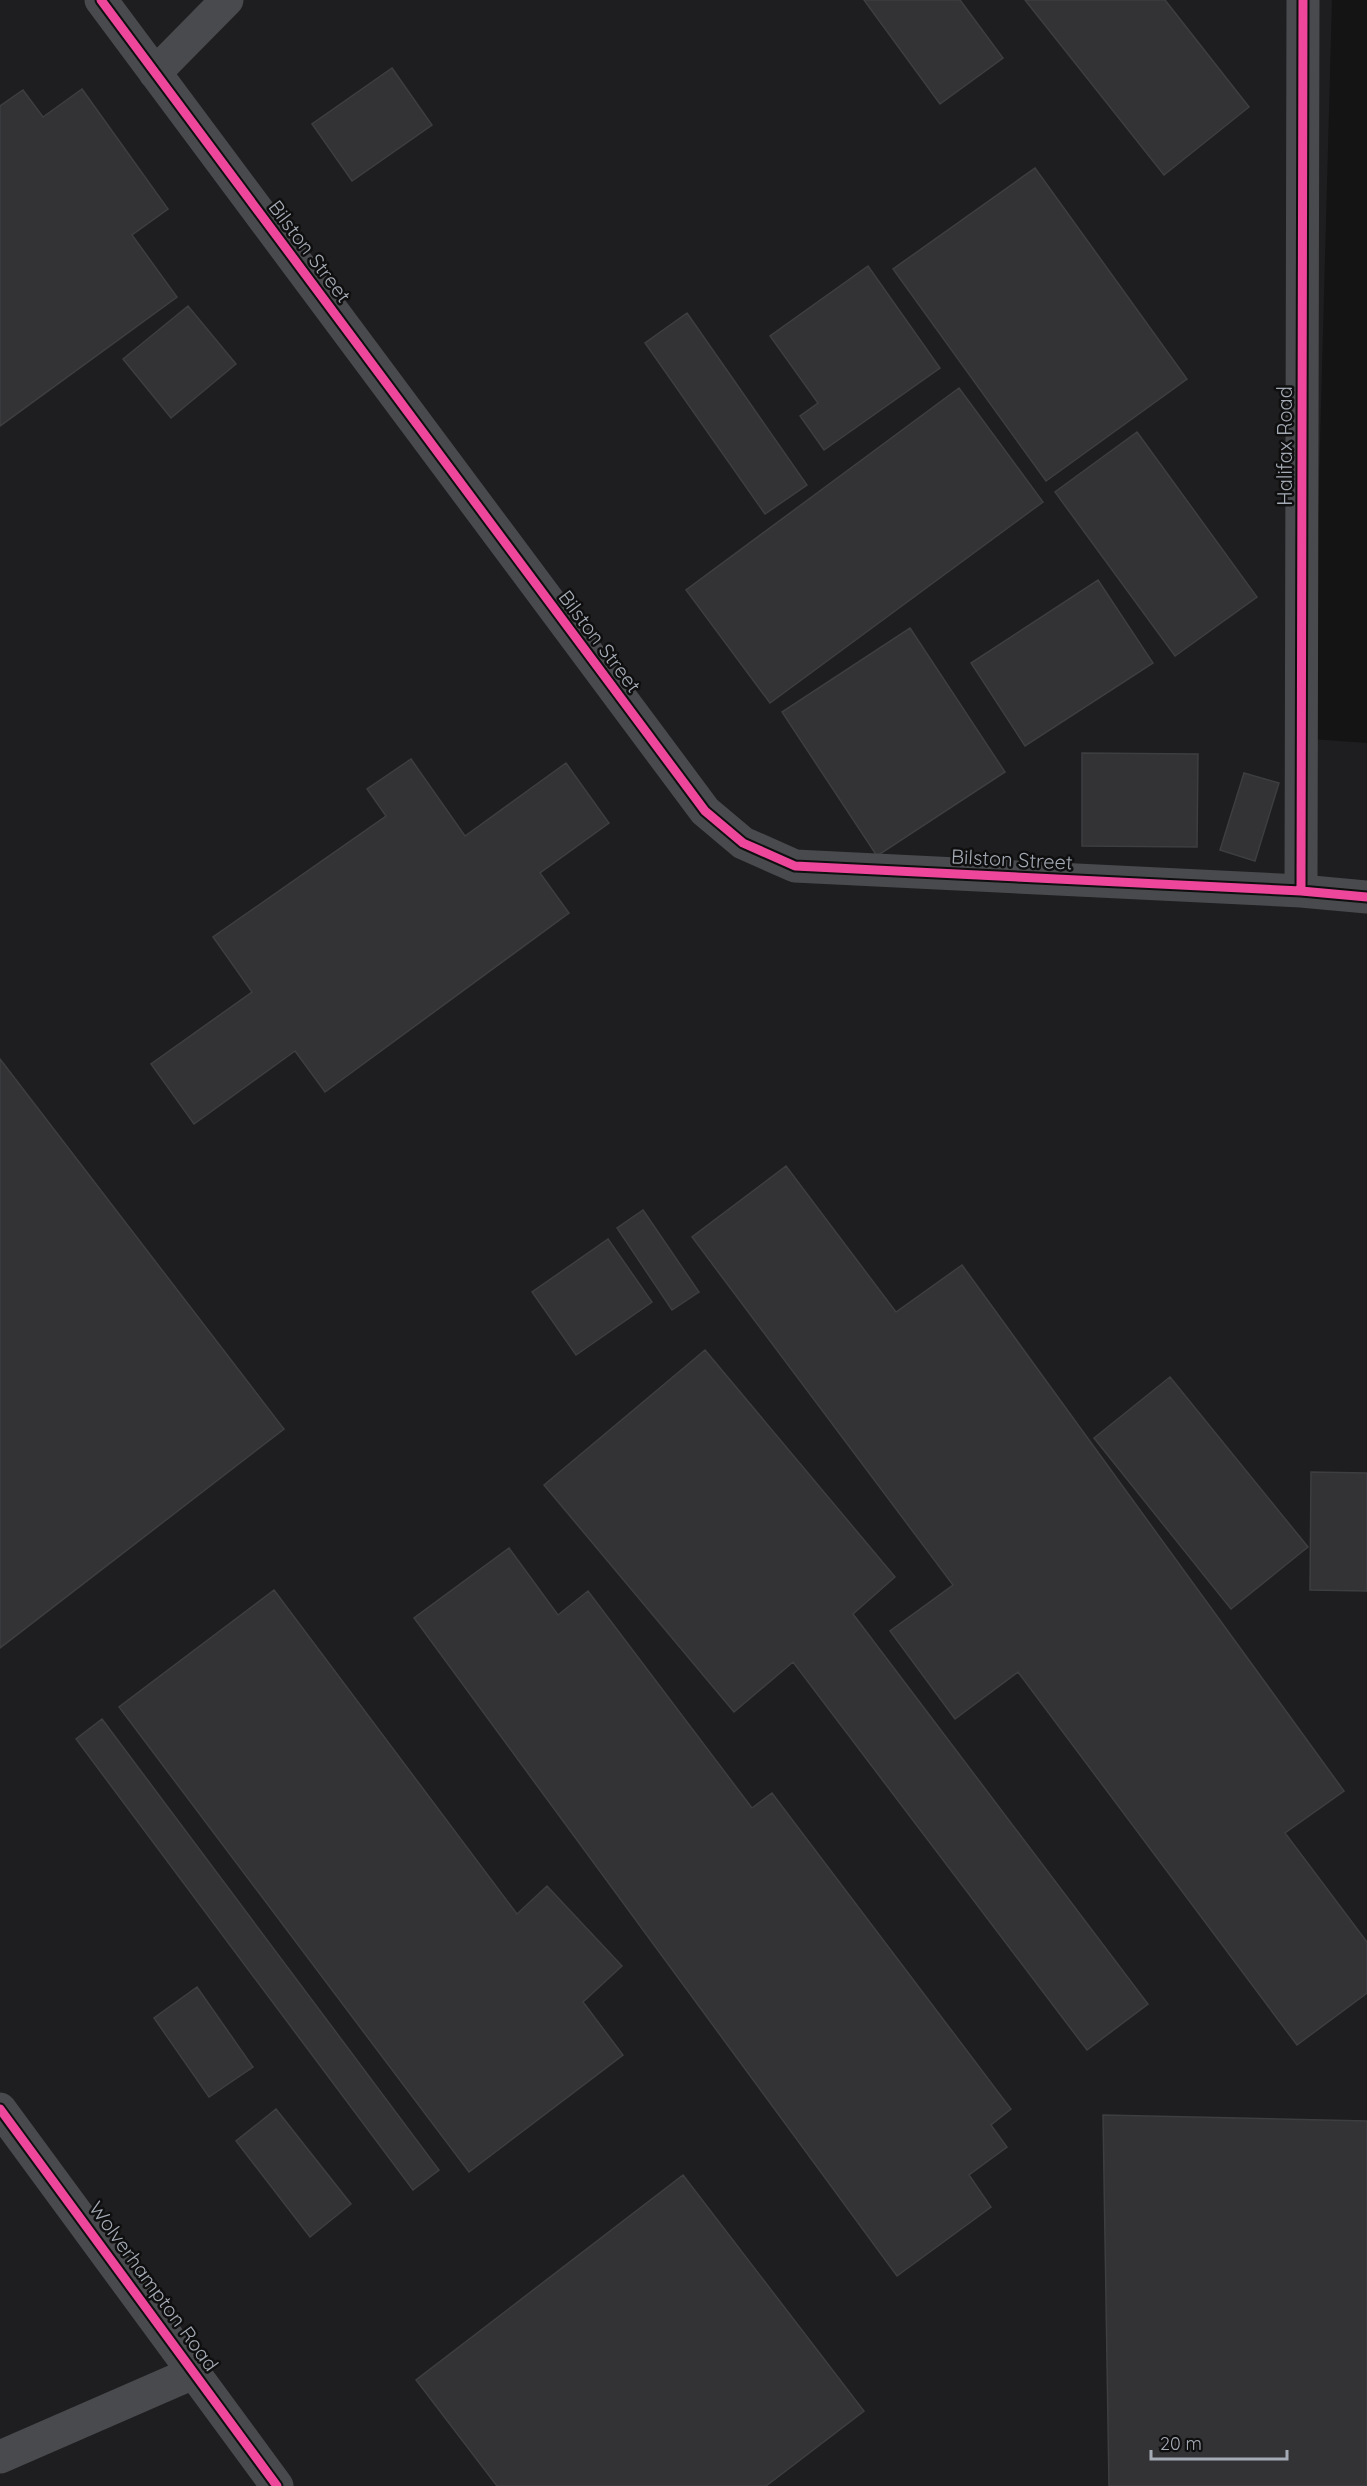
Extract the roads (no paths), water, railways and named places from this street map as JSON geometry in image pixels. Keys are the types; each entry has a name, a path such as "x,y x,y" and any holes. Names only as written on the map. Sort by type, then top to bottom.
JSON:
{"street":[{"name":"Bilston Street","path":"101,0 705,811 743,843 795,866 1301,891 1367,897"},
{"path":"155,73 227,0"},
{"name":"Halifax Road","path":"1301,891 1303,0"},
{"name":"Wolverhampton Road","path":"0,2109 277,2486"},
{"path":"0,2457 195,2372"}]}
